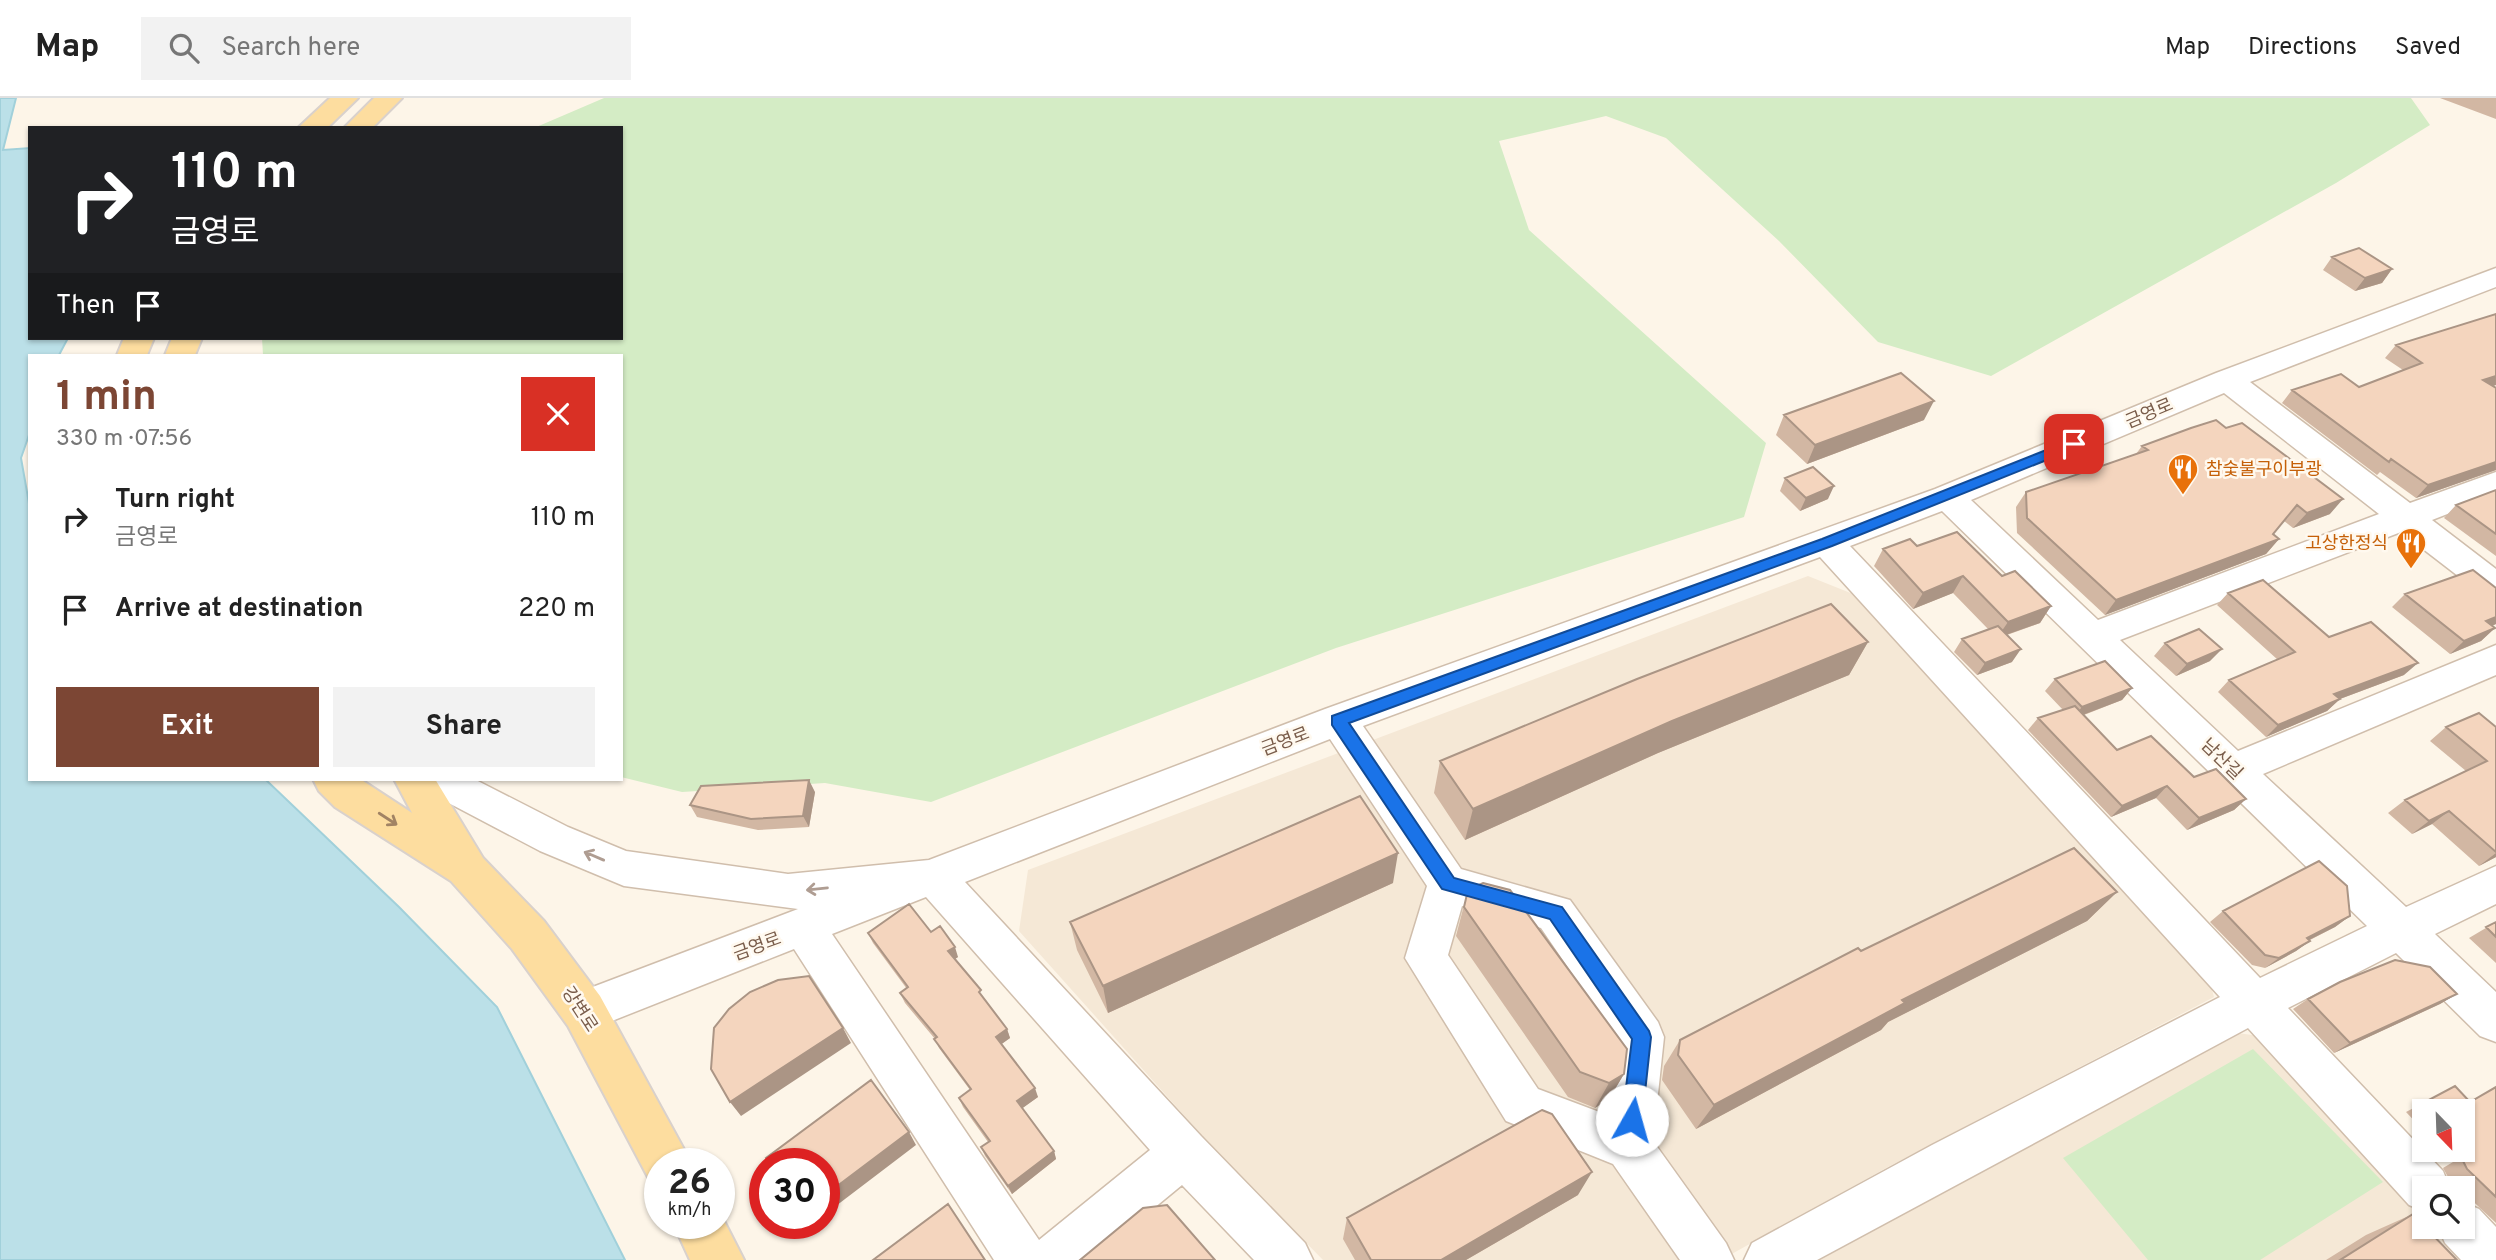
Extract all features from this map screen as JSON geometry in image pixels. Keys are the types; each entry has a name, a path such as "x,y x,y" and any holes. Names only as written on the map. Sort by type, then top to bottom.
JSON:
{"main road":[{"path":"313,126 345,98"},
{"path":"359,126 389,98"},
{"name":"강변로","path":"335,781 350,795 468,871"},
{"name":"강변로","path":"415,781 468,871 528,935 584,1011 658,1148"},
{"path":"707,1239 718,1260"}],"street":[{"name":"금영로","path":"584,1011 804,929 1338,720 1827,543 1947,497 2227,380 2494,280"},
{"path":"2227,380 2496,587"},
{"path":"2093,636 2403,516 2496,483"},
{"name":"남산길","path":"1947,497 2496,1021"},
{"path":"1827,543 2415,1176"},
{"path":"2233,770 2496,659"},
{"path":"1338,720 1448,884 1555,913 1642,1037 1629,1147"},
{"path":"442,781 554,839 624,868 788,892 934,877 1184,1153 1288,1260"},
{"path":"1448,884 1426,958 1522,1105 1629,1147 1709,1260"},
{"path":"1769,1260 1904,1184 2252,1003 2496,884"},
{"path":"804,929 1023,1260"},
{"path":"1053,1260 1184,1153"},
{"path":"2474,1239 2494,1260"}],"shaded area":[{"path":"1808,576 1853,594 2208,975 2214,997 1886,1168 1721,1260 1323,1260 1207,1141 1019,931 1028,870"},
{"path":"2237,1033 2267,1037 2412,1192 2412,1239 2455,1239 2475,1260 1813,1260"}],"green space":[{"path":"604,98 2411,98 2430,125 2336,183 1991,376 1878,342 1779,241 1666,138 1606,116 1499,141 1529,230 1766,443 1744,517 1336,648 931,802 825,783 682,792 623,777 623,354 263,354 262,340 623,340 623,126 539,126"},
{"path":"2253,1049 2383,1182 2260,1260 2148,1260 2063,1158"}],"water":[{"path":"0,98 16,98 3,150 28,148 28,340 67,340 60,354 28,354 28,438 21,458 28,498 28,781 267,781 399,907 497,1007 625,1260 0,1260"}],"building":[{"path":"2359,248 2392,269 2365,278 2332,257"},
{"path":"2496,314 2496,376 2483,380 2496,388 2496,462 2428,485 2391,459 2389,462 2292,390 2341,374 2359,387 2422,363 2396,345"},
{"path":"1901,373 1934,401 1815,445 1784,415"},
{"path":"2216,420 2226,428 2242,423 2343,499 2307,513 2297,505 2273,534 2279,539 2116,600 2027,518 2026,492 2148,450 2142,446"},
{"path":"1813,467 1834,486 1806,498 1785,478"},
{"path":"2496,490 2496,534 2456,505"},
{"path":"1957,532 2002,576 2015,571 2051,606 2008,622 1963,576 1923,593 1883,549 1910,539 1917,546"},
{"path":"2473,570 2496,588 2496,617 2486,621 2495,628 2464,641 2405,594"},
{"path":"2263,580 2329,637 2371,622 2418,663 2334,694 2340,699 2278,725 2229,680 2295,652 2228,593"},
{"path":"1831,604 1868,642 1672,721 1473,809 1440,761 1637,679"},
{"path":"1998,626 2021,649 1985,663 1962,639"},
{"path":"2199,629 2222,649 2187,664 2165,643"},
{"path":"2105,661 2132,688 2082,707 2055,679"},
{"path":"2075,706 2117,750 2151,736 2194,777 2216,769 2246,799 2199,818 2167,786 2122,806 2038,718"},
{"path":"2479,713 2496,727 2496,852 2449,811 2429,821 2405,800 2487,761 2446,727"},
{"path":"809,780 803,816 751,819 690,805 701,786"},
{"path":"1360,796 1398,853 1103,986 1070,922"},
{"path":"2074,848 2117,892 1902,1000 1905,1003 1714,1105 1678,1055 1680,1040 1858,948 1861,951"},
{"path":"2319,861 2347,886 2350,916 2307,938 2310,941 2279,958 2265,955 2223,911"},
{"path":"1483,883 1510,890 1627,1049 1624,1074 1609,1083 1580,1072 1464,907 1468,890"},
{"path":"909,904 931,932 940,926 955,947 948,951 981,990 979,992 1007,1029 996,1037 1035,1088 1017,1101 1054,1151 1008,1186 981,1147 990,1141 959,1098 971,1089 934,1039 937,1037 900,993 908,987 868,933"},
{"path":"2496,922 2496,937 2486,927"},
{"path":"2395,960 2430,967 2457,994 2350,1043 2308,999 2340,982"},
{"path":"809,976 843,1028 730,1102 711,1069 714,1028 729,1009 750,992 778,980"},
{"path":"871,1080 909,1132 840,1184 840,1148 779,1148"},
{"path":"2455,1086 2467,1099 2431,1099"},
{"path":"2496,1087 2496,1197 2467,1169 2464,1162 2475,1162 2475,1099"},
{"path":"1542,1110 1552,1114 1592,1172 1441,1260 1371,1260 1347,1218"},
{"path":"948,1204 985,1260 873,1260"},
{"path":"1167,1205 1215,1260 1080,1260 1143,1208"},
{"path":"2412,1215 2412,1239 2437,1239 2457,1260 2340,1260"}],"place":[{"name":"참숯불구이부광","path":"2183,496"},
{"name":"고상한정식","path":"2411,570"}],"route":[{"path":"1632,1120 1642,1037 1555,913 1448,884 1338,720 1827,543 2074,444"}]}
